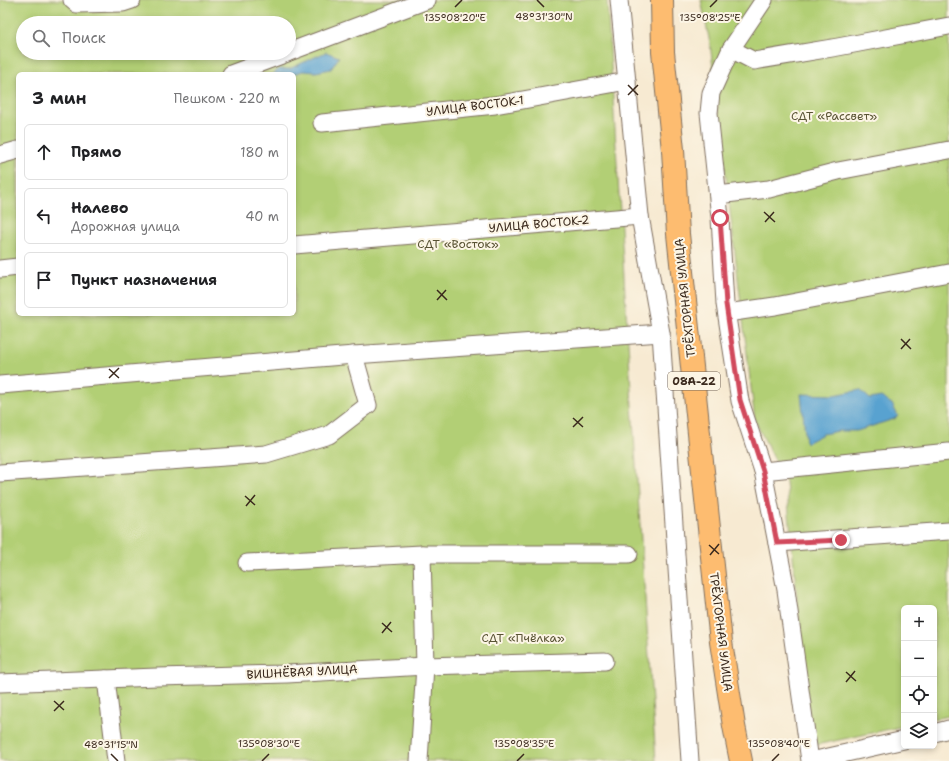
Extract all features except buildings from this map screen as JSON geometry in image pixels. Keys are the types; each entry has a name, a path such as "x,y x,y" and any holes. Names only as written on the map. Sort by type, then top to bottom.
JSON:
{"highway":[{"name":"ТРЁХГОРНАЯ УЛИЦА","path":"662,0 663,52 673,150 679,241 721,642 741,761"}],"street":[{"path":"72,0 78,4 122,3 132,0"},
{"path":"296,50 427,0"},
{"path":"619,0 640,216 661,333 690,761"},
{"path":"764,0 731,49 711,93 709,113 718,195 727,313 740,400 763,471 777,543 786,590 810,761 901,741"},
{"path":"731,49 754,61 949,26"},
{"path":"236,72 269,60"},
{"name":"УЛИЦА ВОСТОК-1","path":"322,123 495,105 627,81"},
{"path":"718,195 769,189 838,171 949,150"},
{"path":"0,155 16,151"},
{"name":"УЛИЦА ВОСТОК-2","path":"296,244 640,216"},
{"path":"0,269 16,267"},
{"path":"727,313 775,306 949,273"},
{"path":"0,385 354,355 661,333"},
{"path":"0,472 266,454 329,435 368,405 354,355"},
{"path":"763,471 949,452"},
{"path":"777,543 949,531"},
{"path":"247,563 422,554 629,554"},
{"path":"419,761 425,666 422,554"},
{"name":"ВИШНЁВАЯ УЛИЦА","path":"0,683 287,674 425,666 605,661"},
{"path":"106,679 116,761"},
{"path":"937,732 949,729"}],"green space":[{"name":"СДТ «Восток»","path":"0,0 607,0 656,761 0,761"},
{"name":"СДТ «Рассвет»","path":"701,0 949,0 949,716 937,718 937,605 901,605 901,727 811,746 786,482 755,421 710,43"}],"water":[{"path":"326,52 339,57 331,69 316,72 303,71 296,73 275,72 280,69 289,69"},
{"path":"860,390 870,399 881,397 892,404 898,416 894,419 857,431 839,431 823,434 806,443 801,394 834,395"}],"route":[{"path":"720,218 726,304 740,400 763,471 777,543 841,540"}],"park label":[{"name":"СДТ «Пчёлка»","path":"523,638"}]}
